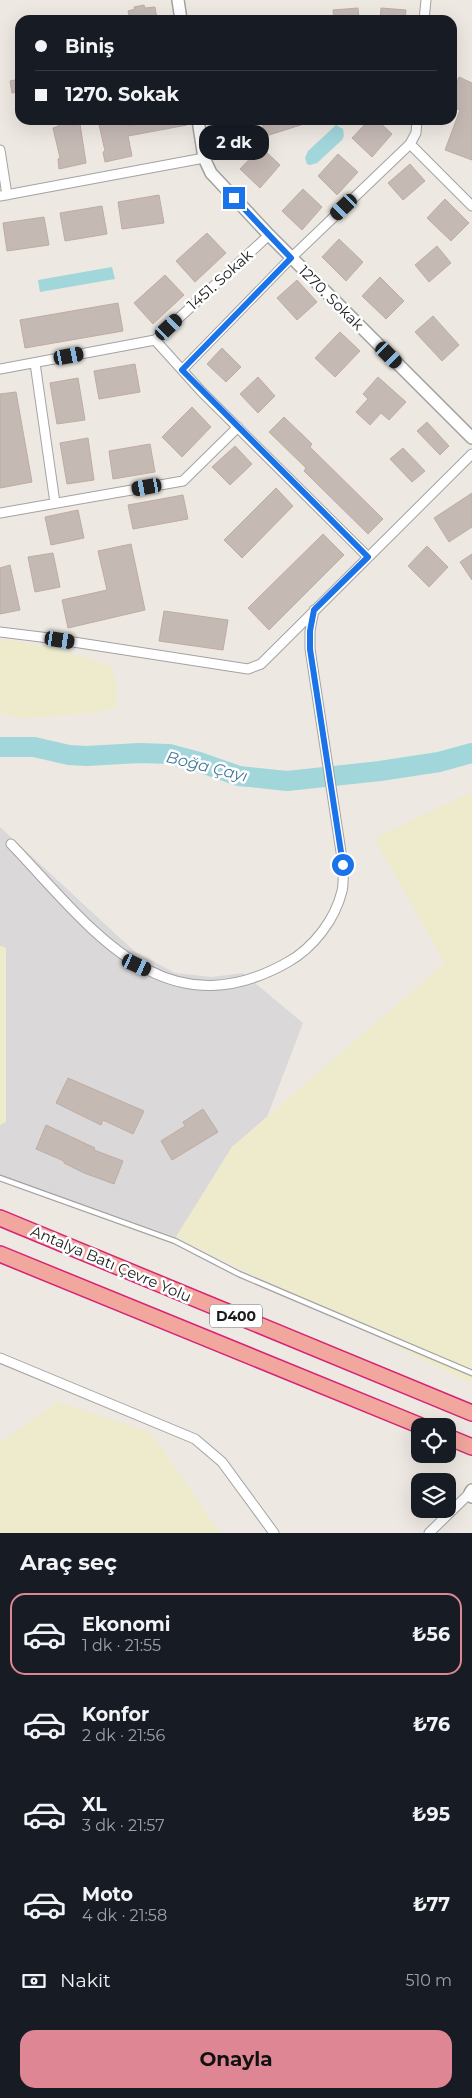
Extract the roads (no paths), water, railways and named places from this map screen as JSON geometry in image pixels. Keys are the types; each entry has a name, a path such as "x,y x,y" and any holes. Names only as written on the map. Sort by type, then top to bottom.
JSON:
{"highway":[{"name":"Antalya Batı Çevre Yolu","path":"0,1218 472,1413"},
{"path":"0,1254 411,1422"},
{"path":"456,1440 472,1447"}],"street":[{"path":"424,15 426,0"},
{"name":"1270. Sokak","path":"199,125 204,158 210,173 269,236 472,438"},
{"path":"182,370 291,258 410,144 416,133 416,125"},
{"path":"410,144 472,206"},
{"path":"0,150 3,196 204,158"},
{"name":"1451. Sokak","path":"155,340 269,236"},
{"path":"0,369 155,340 182,370 368,557"},
{"path":"35,363 55,504"},
{"path":"0,513 183,481 238,427"},
{"path":"0,632 248,670 261,664 472,454"},
{"path":"11,844 103,938 137,965 163,978 187,984 216,986 271,972 298,956 316,939 332,917 342,891 343,865 310,649 310,631 314,610"},
{"path":"0,1358 195,1439 222,1462 274,1533"},
{"path":"429,1533 471,1494"}],"lane":[{"path":"0,1178 174,1241 238,1274 472,1373"}],"water":[{"path":"336,125 343,129 344,136 342,140 317,163 307,164 305,158 308,151"},
{"path":"112,267 115,279 40,292 38,280"}],"waterway":[{"name":"Boğa Çayı","path":"0,747 34,747 69,755 87,756 139,753 169,754 239,776 287,781 380,771 439,762 472,753"}]}
